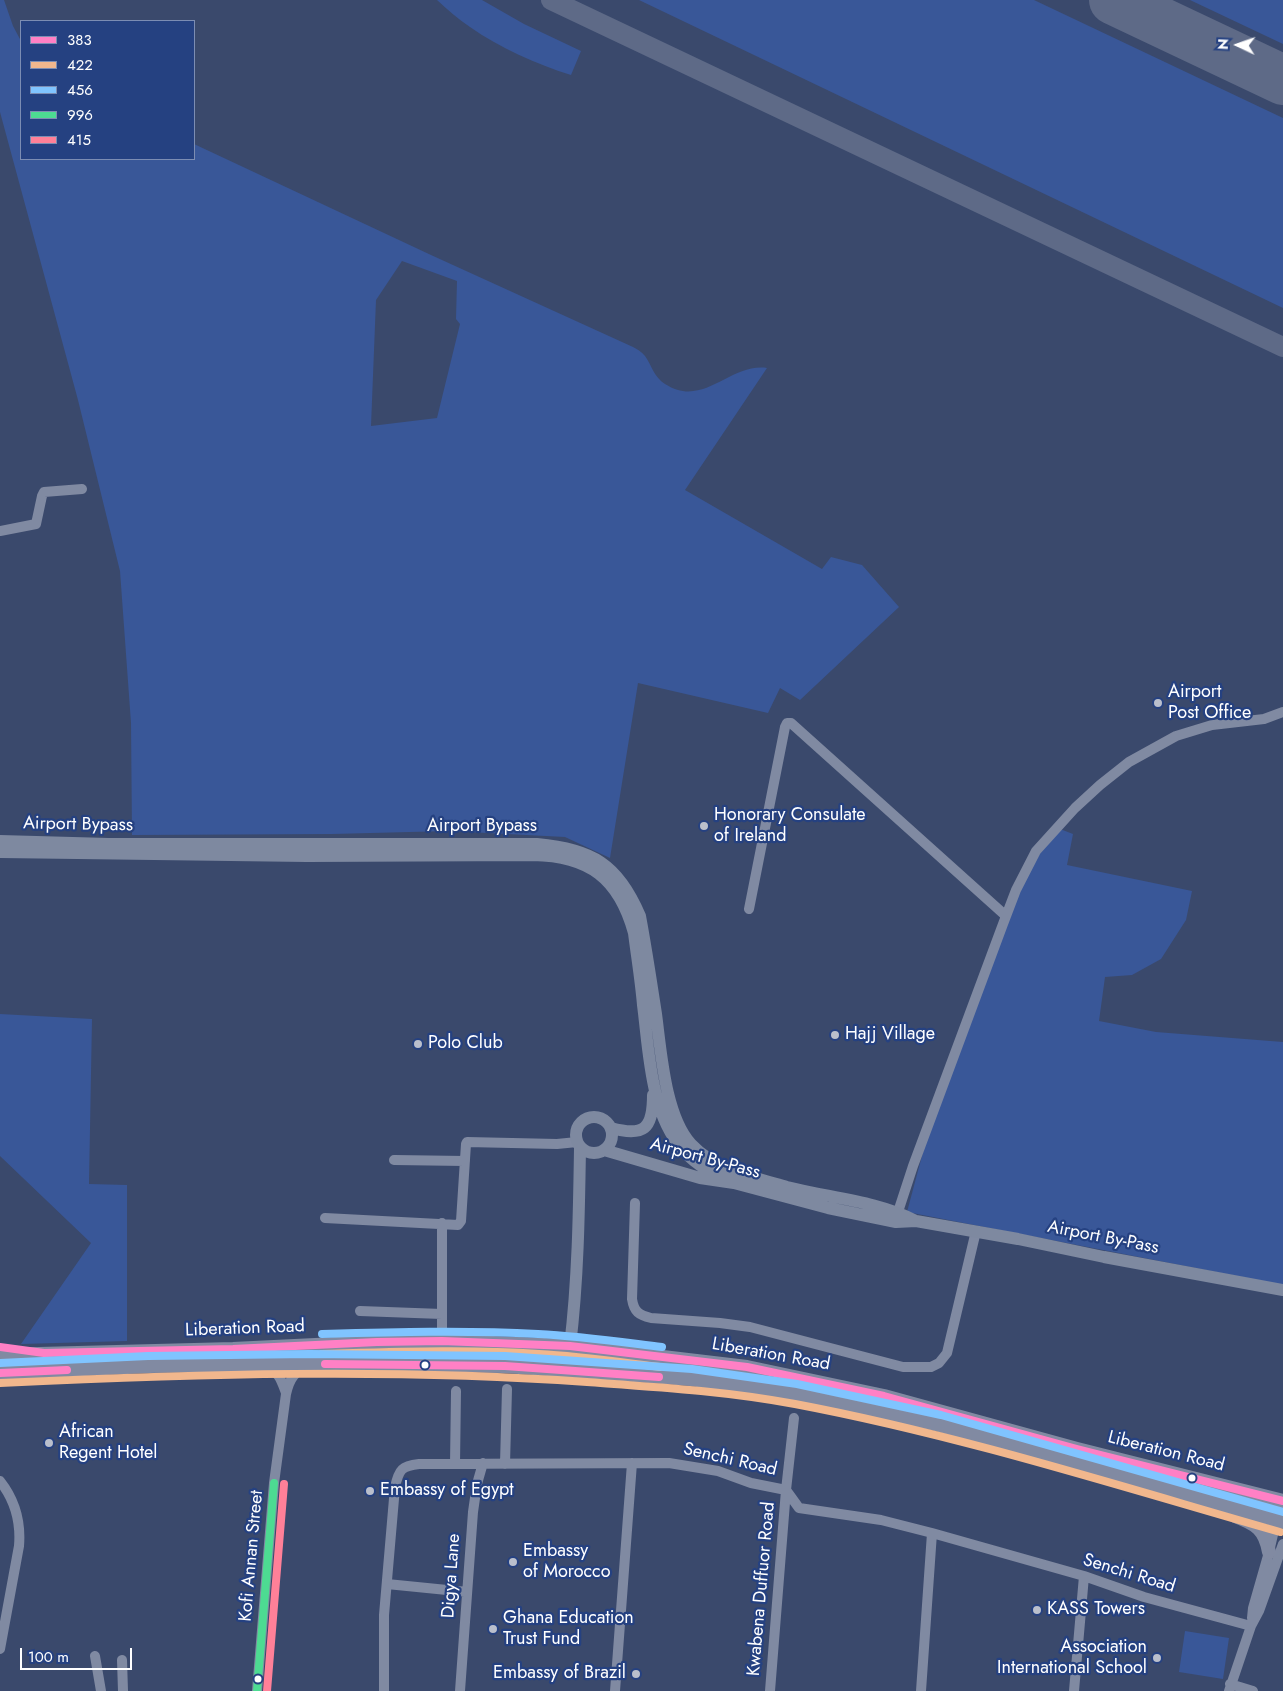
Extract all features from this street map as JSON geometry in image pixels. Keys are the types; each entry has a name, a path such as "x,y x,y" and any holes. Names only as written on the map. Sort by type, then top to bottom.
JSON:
{"highway":[{"name":"Liberation Road","path":"0,1355 233,1349 377,1342 442,1341 570,1346 747,1367 865,1392 1078,1449 1282,1500"},
{"path":"463,1366 469,1362 497,1357 555,1356 570,1346"},
{"path":"0,1347 44,1353"},
{"name":"Liberation Road","path":"0,1373 148,1366 310,1364 505,1366 691,1379 795,1394 939,1425 1281,1520"},
{"path":"0,1377 17,1373"},
{"path":"1211,1502 1227,1513 1256,1526 1265,1536 1269,1552"}],"main road":[{"name":"Airport Bypass","path":"0,841 109,844 537,844 568,848 597,859 619,878 629,892 640,916 665,1079 678,1124 691,1144 701,1153 727,1168 737,1178"},
{"name":"Airport Bypass","path":"0,852 307,856 533,854 552,855 581,863 594,870 610,883 628,912 636,948 653,1085 663,1114 674,1137 691,1159 705,1169 737,1178"},
{"path":"611,1128 637,1132 647,1125 653,1111 653,1085"},
{"path":"570,1346 580,1200 578,1145 575,1134 583,1120 599,1117 606,1121 611,1128 611,1141 589,1166 580,1200"},
{"path":"578,1145 584,1151 600,1152"},
{"name":"Airport By-Pass","path":"600,1152 700,1178 737,1178 788,1187 916,1222 976,1231 1283,1290"}],"street":[{"path":"0,531 36,524 44,492 82,489"},
{"path":"896,1217 916,1157 1006,916 1016,890 1036,851 1075,808 1129,762 1176,736 1212,725 1264,719 1283,712"},
{"path":"749,908 785,727 787,723 791,723 1006,916"},
{"path":"325,1218 460,1224 466,1144 468,1141 578,1145"},
{"path":"394,1160 465,1161"},
{"path":"635,1203 632,1299 634,1309 640,1316 720,1323 750,1328 903,1367 930,1367 938,1363 947,1353 976,1231"},
{"path":"442,1223 442,1341"},
{"path":"360,1311 442,1314"},
{"name":"Kofi Annan Street","path":"257,1691 274,1483 286,1394 288,1384 294,1374 310,1364"},
{"path":"263,1365 278,1374 282,1379 286,1394"},
{"path":"505,1464 507,1389"},
{"path":"455,1464 456,1391"},
{"name":"Kwabena Duffuor Road","path":"770,1691 786,1490 794,1418"},
{"name":"Digya Lane","path":"460,1691 473,1512 477,1484 483,1463"},
{"path":"615,1691 632,1463"},
{"name":"Senchi Road","path":"384,1691 384,1615 395,1486 398,1473 409,1465 669,1463 704,1468 751,1483 786,1490 798,1508 881,1520 932,1533 1251,1626"},
{"path":"0,1481 12,1501 18,1516 21,1532 0,1649"},
{"path":"1251,1626 1253,1608 1269,1552 1281,1520 1282,1500"},
{"path":"921,1691 932,1533"},
{"path":"1252,1691 1229,1688 1283,1544"},
{"path":"1074,1691 1084,1576"},
{"path":"387,1584 467,1592"},
{"path":"95,1656 101,1691"},
{"path":"122,1660 123,1691"}],"shaded area":[{"path":"0,0 4,0 13,26 20,39 20,160 195,160 195,144 633,347 645,356 661,381 679,390 692,391 704,389 753,368 767,368 685,490 822,569 831,557 862,565 899,607 800,700 780,688 768,713 638,683 610,858 565,837 449,831 332,834 132,835 131,723 120,571 78,400 0,112","holes":["402,261 457,281 456,319 460,324 437,418 371,426 376,300"]},
{"path":"437,0 482,0 524,24 581,51 571,75 506,49 466,24"},
{"path":"639,0 1034,0 1283,118 1283,308"},
{"path":"1190,0 1283,0 1283,44"},
{"path":"1060,829 1073,834 1067,865 1192,891 1186,920 1161,959 1132,975 1105,977 1099,1021 1156,1032 1283,1042 1283,1285 907,1212 939,1092 1015,897 1043,848"},
{"path":"0,1014 92,1019 89,1184 127,1185 127,1341 21,1344 91,1243 0,1156"},
{"path":"1185,1631 1229,1638 1223,1679 1179,1672"}],"taxiway":[{"path":"551,0 1283,347"}],"runway":[{"path":"1114,0 1283,80"}],"transit line":[{"name":"456","path":"322,1334 511,1333 569,1336 662,1347"},
{"name":"383","path":"0,1347 44,1353 233,1349 442,1341 570,1346 747,1367 884,1396 1077,1449 1283,1501"},
{"name":"422","path":"322,1354 430,1351 512,1352 599,1359 660,1367"},
{"name":"456","path":"0,1363 148,1356 310,1354 505,1356 692,1369 797,1384 941,1415 1283,1512"},
{"name":"383","path":"325,1364 505,1366 659,1377"},
{"name":"383","path":"0,1373 67,1370"},
{"name":"422","path":"0,1383 220,1375 441,1375 639,1386 717,1393 795,1404 978,1446 1280,1532"},
{"name":"996","path":"257,1691 274,1483"},
{"name":"415","path":"267,1691 284,1484"}],"place":[{"name":"Airport Post Office","path":"1158,703"},
{"name":"Honorary Consulate of Ireland","path":"704,826"},
{"name":"Hajj Village","path":"835,1035"},
{"name":"Polo Club","path":"418,1044"},
{"name":"African Regent Hotel","path":"49,1443"},
{"name":"Embassy of Egypt","path":"370,1491"},
{"name":"Embassy of Morocco","path":"513,1562"},
{"name":"KASS Towers","path":"1037,1610"},
{"name":"Ghana Education Trust Fund","path":"493,1629"},
{"name":"Association International School","path":"1157,1658"},
{"name":"Embassy of Brazil","path":"636,1674"}]}
